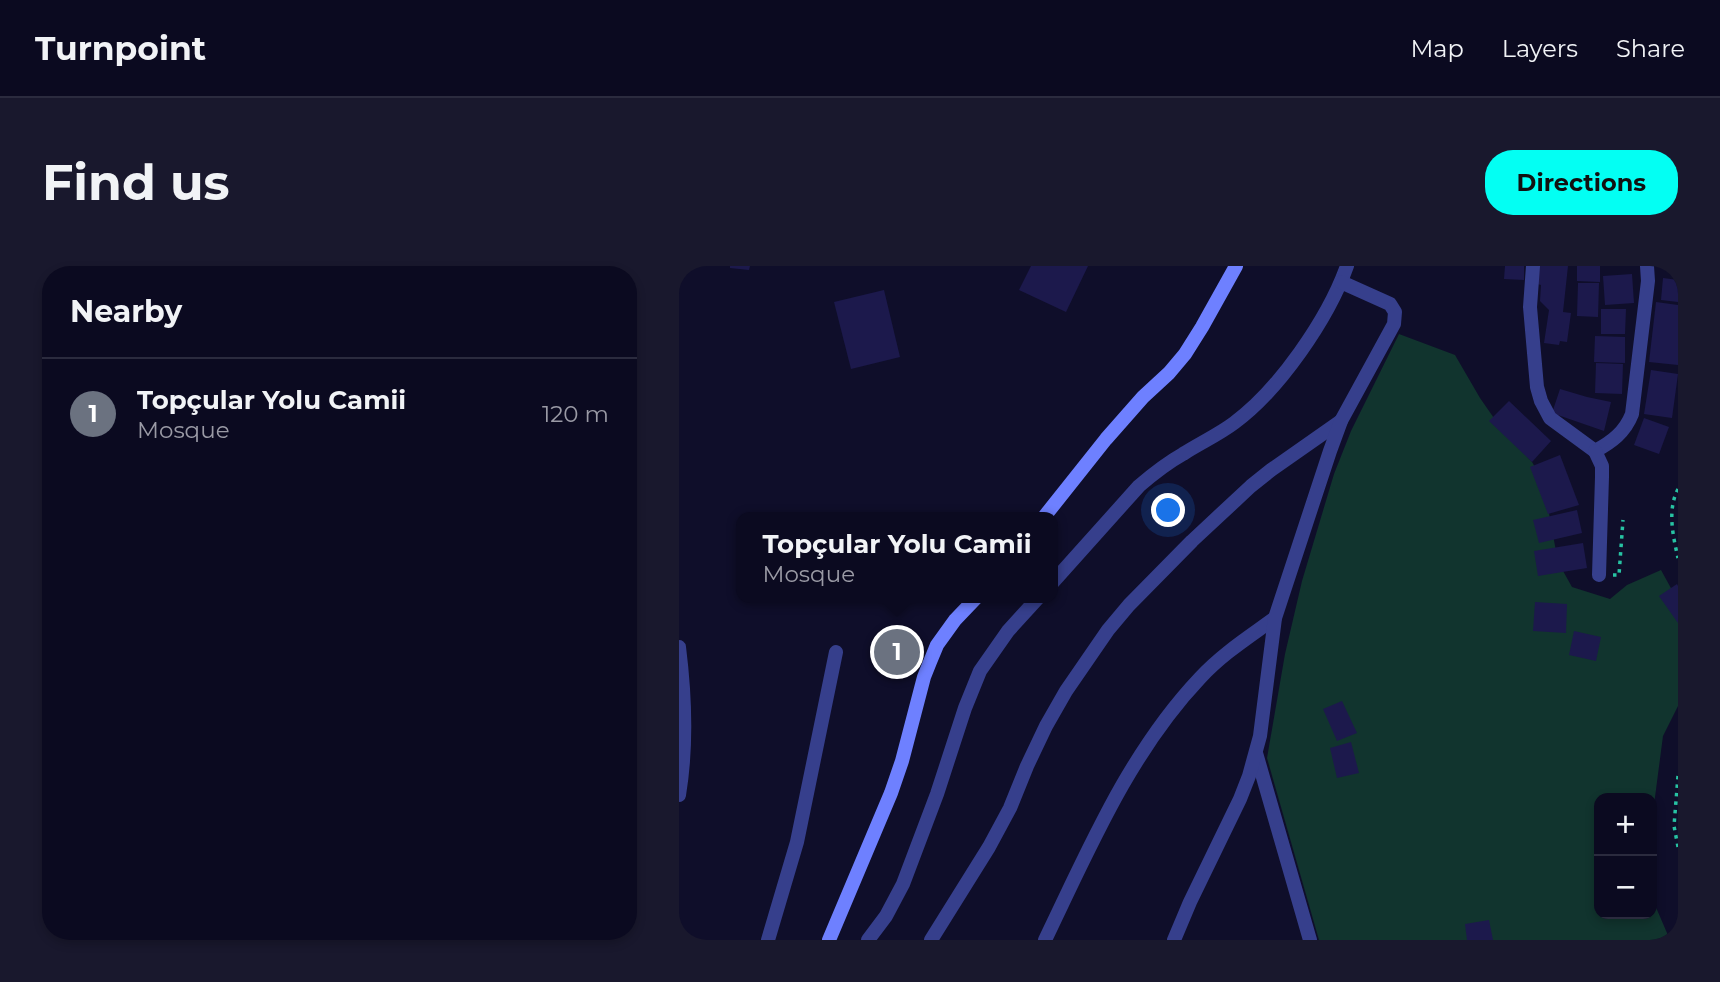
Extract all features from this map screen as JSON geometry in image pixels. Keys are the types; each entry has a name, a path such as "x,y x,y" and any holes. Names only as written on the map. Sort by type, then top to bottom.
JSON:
{"main road":[{"path":"1048,512 1106,439 1185,354 1235,266"},
{"path":"829,940 891,793 924,677 937,645 971,603"}],"street":[{"path":"1058,576 1139,486 1166,465 1235,422 1283,374 1306,342 1341,282 1347,266"},
{"path":"1532,266 1530,307 1534,362 1541,401 1550,418 1595,451 1602,466 1598,575"},
{"path":"1595,451 1623,431 1632,414 1648,281 1647,266"},
{"path":"1174,940 1240,799 1256,753 1275,618 1341,421 1394,324 1395,312 1391,304 1341,282"},
{"path":"931,940 989,847 1010,808 1041,736 1066,691 1108,630 1183,550 1251,486 1341,421"},
{"path":"868,940 894,903 903,884 980,671 1008,631 1033,603"},
{"path":"1045,940 1124,779 1164,722 1201,676 1228,652 1275,618"},
{"path":"679,647 684,738 679,795"},
{"path":"768,940 797,842 836,652"},
{"path":"1256,753 1310,940"}],"path":[{"path":"1678,489 1672,511 1672,534 1678,558"},
{"path":"1678,776 1675,826 1678,847"}],"green space":[{"path":"1399,334 1455,355 1496,421 1532,462 1543,481 1558,562 1572,587 1610,599 1627,585 1661,570 1678,601 1678,706 1663,736 1656,793 1594,793 1594,919 1657,919 1657,910 1670,940 1319,940 1267,758 1285,654 1302,581 1334,474 1351,431"}],"building":[{"path":"730,266 750,266 749,270"},
{"path":"1031,266 1088,266 1066,312 1019,290"},
{"path":"1505,266 1524,266 1524,280 1504,279"},
{"path":"1538,266 1568,266 1563,312 1571,313 1567,342 1560,341 1559,345 1544,343 1549,310 1540,301"},
{"path":"1577,266 1600,266 1600,282 1577,281"},
{"path":"1632,274 1634,303 1605,305 1603,276"},
{"path":"1663,278 1678,280 1678,302 1661,300"},
{"path":"1578,283 1599,283 1598,317 1577,316"},
{"path":"884,290 900,357 851,369 834,302"},
{"path":"1656,302 1678,305 1678,365 1649,362"},
{"path":"1601,309 1626,309 1625,334 1601,334"},
{"path":"1595,336 1625,337 1625,363 1594,362"},
{"path":"1596,363 1623,364 1622,394 1595,393"},
{"path":"1651,370 1678,374 1672,418 1644,414"},
{"path":"1560,389 1611,402 1604,431 1552,413"},
{"path":"1509,401 1551,441 1532,462 1489,421"},
{"path":"1644,418 1669,427 1659,454 1634,445"},
{"path":"1560,455 1579,505 1548,514 1530,467"},
{"path":"1577,510 1582,533 1539,543 1533,520"},
{"path":"1583,543 1587,568 1538,576 1534,551"},
{"path":"1677,584 1678,586 1678,623 1659,596"},
{"path":"1535,602 1567,604 1566,633 1533,631"},
{"path":"1574,631 1601,637 1596,661 1569,655"},
{"path":"913,633 916,668 881,670 878,635"},
{"path":"1342,701 1357,733 1337,741 1323,709"},
{"path":"1351,742 1359,773 1337,778 1330,748"},
{"path":"1489,920 1493,940 1467,940 1465,924"}],"place":[{"name":"Topçular Yolu Camii","path":"897,652"}]}
